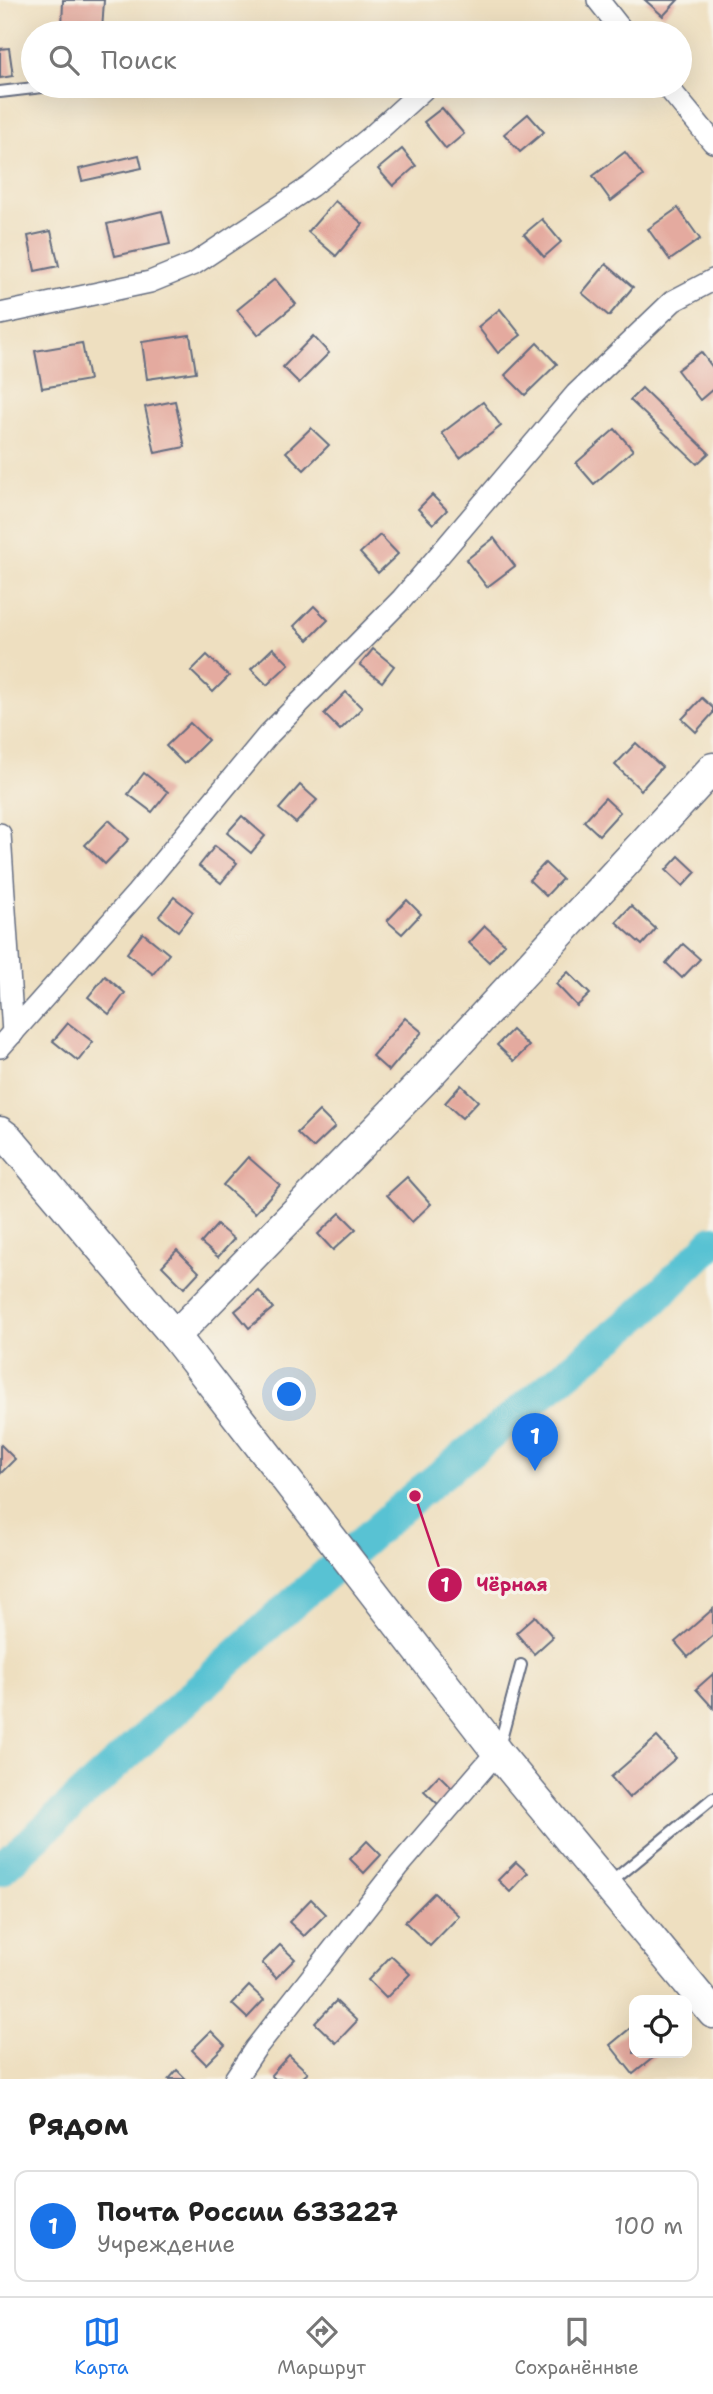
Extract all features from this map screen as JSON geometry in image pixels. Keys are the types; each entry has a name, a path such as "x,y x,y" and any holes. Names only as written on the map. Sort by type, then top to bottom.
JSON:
{"street":[{"path":"598,0 615,21"},
{"path":"0,314 150,282 194,264 312,186 414,98"},
{"path":"677,98 713,142"},
{"path":"6,1040 137,893 268,735 402,599 576,394 673,301 713,279"},
{"path":"175,1336 426,1078 713,768"},
{"path":"0,834 6,1040"},
{"path":"0,1132 8,1138 175,1336 497,1752 713,2012"},
{"path":"235,2079 255,2049 398,1867 497,1752"}],"lane":[{"path":"0,92 21,90"},
{"path":"497,1752 521,1665"},
{"path":"607,1885 713,1798"}],"building":[{"path":"63,0 104,0 103,21 62,21"},
{"path":"645,0 678,0 663,16"},
{"path":"9,48 13,76 0,78 0,49"},
{"path":"442,108 464,134 446,149 424,122"},
{"path":"528,114 544,132 520,152 504,134"},
{"path":"402,149 416,166 393,186 378,169"},
{"path":"625,152 643,176 611,201 593,176"},
{"path":"139,155 142,168 82,181 79,169"},
{"path":"335,201 363,224 336,256 308,232"},
{"path":"678,208 700,239 670,260 648,229"},
{"path":"162,211 170,244 115,256 107,224"},
{"path":"542,219 561,242 544,257 524,234"},
{"path":"51,231 59,266 35,271 28,236"},
{"path":"606,264 633,287 609,316 582,293"},
{"path":"275,279 296,304 258,335 237,310"},
{"path":"500,309 521,335 498,353 478,327"},
{"path":"190,335 196,372 147,379 142,342"},
{"path":"313,336 329,353 299,383 283,367"},
{"path":"82,343 89,380 42,388 35,351"},
{"path":"537,343 557,364 525,395 505,375"},
{"path":"701,352 713,368 713,389 700,400 677,370"},
{"path":"642,388 709,453 697,464 630,400"},
{"path":"175,401 185,447 155,453 145,407"},
{"path":"483,402 501,426 460,458 442,433"},
{"path":"311,428 329,445 304,470 286,452"},
{"path":"615,429 633,450 594,484 576,463"},
{"path":"432,495 447,510 433,524 418,509"},
{"path":"380,535 398,554 378,573 360,553"},
{"path":"494,538 515,566 487,587 466,560"},
{"path":"314,606 328,620 308,640 294,626"},
{"path":"273,648 289,664 267,685 251,669"},
{"path":"373,649 394,666 382,682 360,665"},
{"path":"207,655 229,676 213,692 191,671"},
{"path":"346,692 362,708 340,730 324,714"},
{"path":"702,698 713,708 713,713 696,732 682,719"},
{"path":"190,723 208,740 184,764 166,746"},
{"path":"636,743 662,767 641,790 615,765"},
{"path":"144,773 168,792 152,812 128,794"},
{"path":"300,785 317,800 296,823 279,809"},
{"path":"605,798 620,812 599,835 584,821"},
{"path":"242,816 265,836 251,853 227,833"},
{"path":"109,820 129,839 105,864 85,845"},
{"path":"215,846 237,863 221,883 199,866"},
{"path":"679,856 696,872 683,886 666,870"},
{"path":"545,863 562,879 546,896 529,880"},
{"path":"174,897 193,912 178,931 159,916"},
{"path":"407,900 421,914 402,934 387,921"},
{"path":"631,906 656,929 642,945 616,922"},
{"path":"485,926 505,944 489,962 469,943"},
{"path":"143,933 169,954 153,974 127,953"},
{"path":"683,944 700,959 682,978 666,963"},
{"path":"568,972 590,994 577,1006 556,984"},
{"path":"105,976 125,993 109,1014 88,997"},
{"path":"405,1018 422,1032 389,1071 372,1056"},
{"path":"68,1023 93,1042 78,1061 53,1041"},
{"path":"512,1030 529,1046 514,1061 497,1045"},
{"path":"461,1085 478,1101 462,1118 445,1103"},
{"path":"319,1111 335,1127 313,1148 297,1133"},
{"path":"248,1157 280,1185 255,1213 223,1185"},
{"path":"407,1177 431,1204 412,1222 387,1195"},
{"path":"340,1213 356,1229 333,1250 318,1234"},
{"path":"217,1225 234,1239 218,1257 201,1243"},
{"path":"177,1250 199,1272 184,1288 162,1266"},
{"path":"259,1291 273,1308 249,1328 235,1311"},
{"path":"0,1446 15,1459 0,1474"},
{"path":"713,1609 713,1636 688,1657 675,1642"},
{"path":"535,1616 553,1637 534,1654 516,1633"},
{"path":"713,1674 713,1708 696,1689"},
{"path":"657,1737 676,1758 629,1798 611,1777"},
{"path":"439,1775 455,1791 440,1806 424,1791"},
{"path":"367,1841 381,1855 364,1873 350,1859"},
{"path":"516,1862 528,1873 510,1892 498,1880"},
{"path":"434,1893 459,1916 430,1946 405,1922"},
{"path":"311,1899 326,1914 304,1936 289,1922"},
{"path":"280,1945 295,1959 276,1978 262,1963"},
{"path":"391,1956 410,1974 386,1998 368,1980"},
{"path":"249,1986 264,2000 247,2018 232,2004"},
{"path":"336,2001 357,2021 336,2043 315,2023"},
{"path":"629,2029 629,2058 653,2058 633,2074 610,2045"},
{"path":"211,2031 225,2045 206,2064 192,2050"},
{"path":"289,2055 308,2073 301,2079 275,2079 271,2075"},
{"path":"177,2070 186,2079 169,2079"}],"waterway":[{"path":"0,1870 275,1619 415,1496 641,1313 713,1241"}],"place":[{"name":"Почта России 633227","path":"535,1471"},
{"name":"Чёрная","path":"415,1496"}]}
